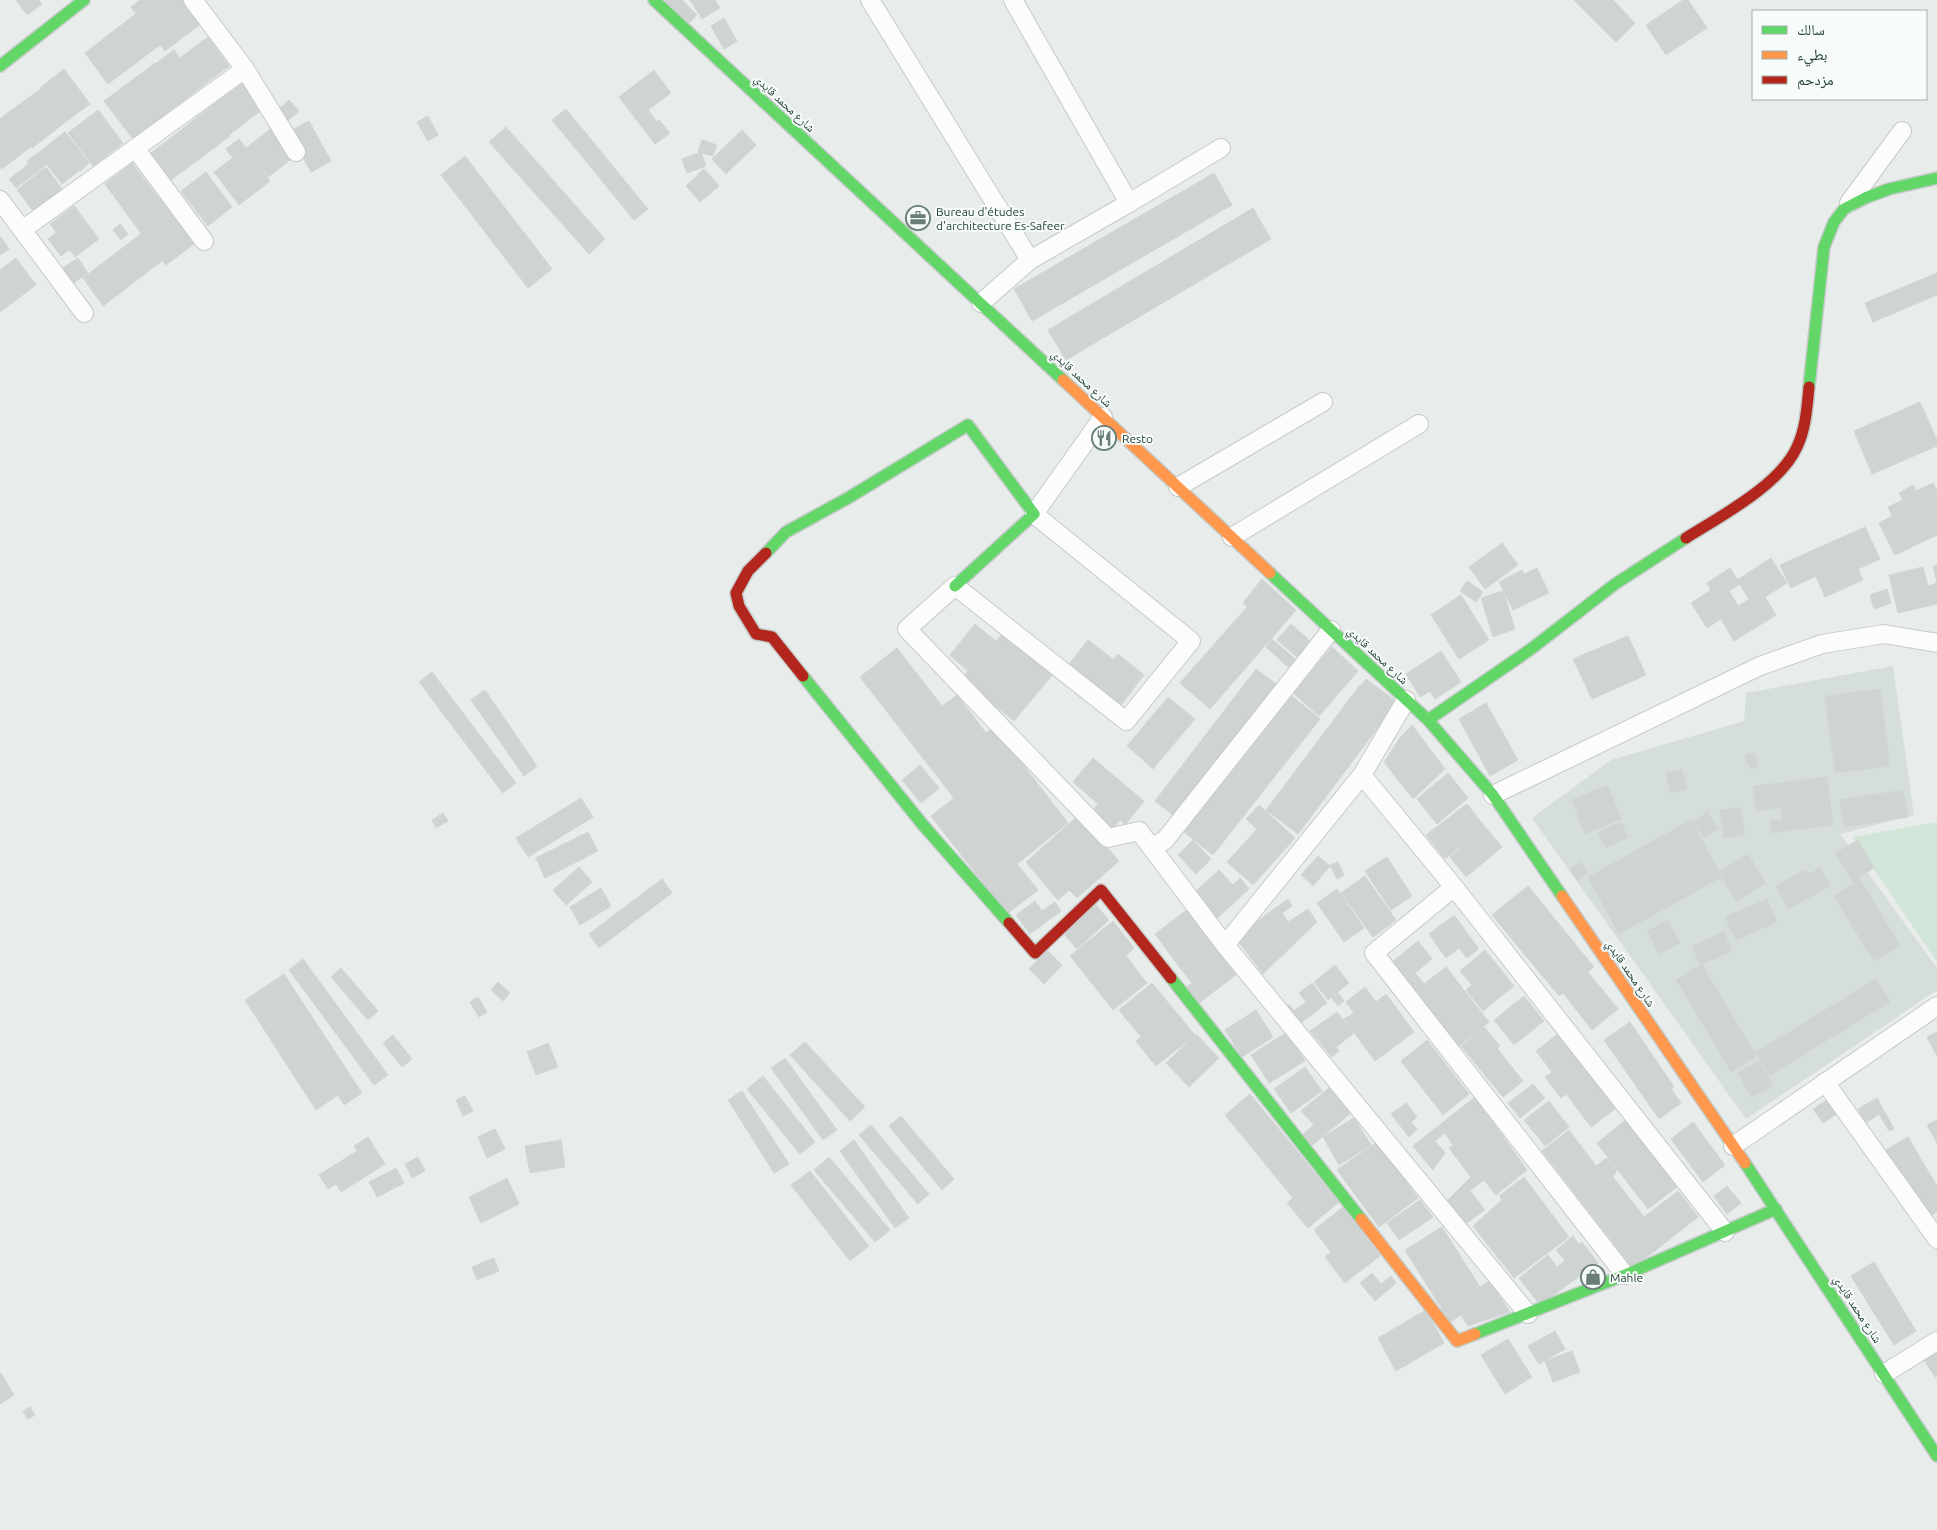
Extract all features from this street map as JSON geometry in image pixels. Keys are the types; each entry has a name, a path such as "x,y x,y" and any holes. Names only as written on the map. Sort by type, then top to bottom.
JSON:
{"main road":[{"path":"0,66 84,0"},
{"name":"شارع محمد قايدي","path":"654,0 1428,720 1492,795 1776,1209 1937,1456"},
{"path":"1428,720 1531,649 1615,584 1755,494 1776,476 1796,448 1806,420 1824,247 1830,227 1844,210 1871,195 1937,178"},
{"path":"955,586 1034,514 968,425 848,498 786,532 748,571 736,593 738,606 756,634 772,637 923,825 1035,953 1101,890 1457,1341 1625,1274 1776,1209"}],"street":[{"path":"193,0 245,69 296,152"},
{"path":"870,0 1030,260"},
{"path":"1013,0 1129,204"},
{"path":"22,230 245,69"},
{"path":"1844,210 1902,131"},
{"path":"136,148 204,241"},
{"path":"981,303 1030,260 1129,204 1221,148"},
{"path":"0,200 84,313"},
{"path":"1178,487 1323,402"},
{"path":"1104,417 1034,514 1191,641 1126,721 955,586 908,629 1108,838 1140,831 1225,945 1528,1314"},
{"path":"1232,537 1419,424"},
{"path":"1152,847 1165,840 1331,630"},
{"path":"1492,795 1760,666 1822,644 1884,634 1937,643"},
{"path":"1225,945 1362,775 1406,700"},
{"path":"1362,775 1454,887 1725,1232"},
{"path":"1454,887 1374,953 1625,1274"},
{"path":"1733,1146 1937,1006"},
{"path":"1825,1082 1937,1240"},
{"path":"1884,1374 1937,1341"}],"shaded area":[{"path":"1893,666 1914,815 1840,834 1937,968 1937,990 1746,1119 1532,818 1611,760 1744,721 1746,693"}],"green space":[{"path":"1937,822 1937,962 1852,837"}],"building":[{"path":"16,0 39,0 42,4 27,15"},
{"path":"140,0 184,0 202,23 165,51 131,7"},
{"path":"665,0 682,0 697,15 687,25"},
{"path":"690,0 715,0 720,8 702,19"},
{"path":"1574,0 1613,0 1635,23 1616,42"},
{"path":"1683,0 1688,0 1707,28 1666,55 1646,25"},
{"path":"137,13 160,45 108,84 85,53"},
{"path":"724,18 737,41 724,49 711,26"},
{"path":"208,37 229,66 201,87 180,58"},
{"path":"174,50 201,87 171,110 143,73"},
{"path":"155,63 167,79 154,88 143,72"},
{"path":"64,69 90,104 67,121 41,87"},
{"path":"654,70 671,93 648,110 657,122 659,120 670,133 655,144 619,97"},
{"path":"143,72 171,110 133,139 104,101"},
{"path":"243,83 263,109 229,135 209,108"},
{"path":"42,88 67,121 32,148 6,114"},
{"path":"289,100 299,111 286,122 277,111"},
{"path":"209,108 230,136 202,157 181,130"},
{"path":"566,109 648,209 634,220 552,120"},
{"path":"98,110 123,143 93,166 68,133"},
{"path":"6,114 12,122 0,132 0,119"},
{"path":"428,116 438,135 428,141 417,122"},
{"path":"14,121 33,145 2,169 0,166 0,132"},
{"path":"309,121 331,161 311,172 288,132"},
{"path":"506,127 605,239 589,254 489,142"},
{"path":"272,128 294,157 268,177 246,148"},
{"path":"181,130 202,157 171,180 151,153"},
{"path":"742,130 756,145 726,174 712,159"},
{"path":"65,132 89,163 62,184 38,153"},
{"path":"239,139 246,148 233,158 226,149"},
{"path":"702,140 717,145 713,156 698,152"},
{"path":"73,142 89,163 80,171 63,150"},
{"path":"246,148 270,181 239,205 214,172"},
{"path":"701,152 706,166 687,173 682,159"},
{"path":"38,153 47,164 36,173 27,161"},
{"path":"465,156 552,269 528,288 441,175"},
{"path":"132,163 160,200 132,221 105,184"},
{"path":"29,164 36,173 16,188 9,179"},
{"path":"46,167 62,189 33,211 17,190"},
{"path":"704,169 719,186 700,202 686,186"},
{"path":"206,172 232,207 208,226 181,191"},
{"path":"1214,173 1232,205 1032,321 1014,289"},
{"path":"160,199 194,244 166,265 132,221"},
{"path":"74,206 99,239 75,257 50,224"},
{"path":"1253,208 1271,239 1066,360 1048,330"},
{"path":"120,224 128,234 121,240 113,230"},
{"path":"57,232 70,249 61,256 48,239"},
{"path":"142,233 163,260 103,306 83,278"},
{"path":"0,236 9,249 0,255"},
{"path":"16,258 36,285 0,312 0,270"},
{"path":"78,258 88,273 72,284 61,269"},
{"path":"1937,273 1937,295 1873,322 1865,303"},
{"path":"1920,402 1937,440 1937,446 1872,474 1854,431"},
{"path":"1933,483 1937,491 1937,535 1895,555 1879,523 1892,516 1888,507 1903,500 1899,493 1913,485 1916,491"},
{"path":"1865,527 1880,559 1858,569 1863,580 1825,597 1816,576 1791,588 1780,565"},
{"path":"1502,543 1518,565 1485,589 1469,567"},
{"path":"1771,558 1787,583 1765,597 1776,615 1734,641 1721,619 1707,628 1691,603 1711,590 1707,583 1730,568 1737,580","holes":["1740,584 1749,599 1738,606 1729,591"]},
{"path":"1937,565 1937,583 1933,566"},
{"path":"1923,567 1928,586 1937,583 1937,604 1898,613 1889,575"},
{"path":"1537,568 1549,593 1513,610 1499,582 1522,570 1524,574"},
{"path":"1262,579 1296,610 1210,709 1180,683 1247,607 1243,603"},
{"path":"1467,581 1483,592 1476,602 1460,591"},
{"path":"1887,589 1891,603 1874,609 1870,595"},
{"path":"1503,591 1515,629 1493,637 1481,598"},
{"path":"1461,595 1489,640 1459,659 1431,615"},
{"path":"975,624 996,641 1003,633 1053,674 1014,721 962,679 968,671 950,655"},
{"path":"1291,624 1316,646 1302,661 1277,640"},
{"path":"1628,636 1646,675 1592,699 1573,659"},
{"path":"1272,639 1295,659 1288,667 1266,647"},
{"path":"1088,640 1114,660 1118,654 1144,675 1118,709 1066,668"},
{"path":"1332,647 1358,671 1319,716 1293,693"},
{"path":"897,648 942,706 957,695 986,733 994,727 1068,823 1017,864 1038,890 1007,914 931,816 954,798 860,677"},
{"path":"1441,651 1461,682 1435,699 1430,691 1420,697 1406,674"},
{"path":"1256,669 1280,687 1174,816 1155,801"},
{"path":"432,672 516,783 503,793 419,682"},
{"path":"1366,679 1397,702 1298,834 1266,810"},
{"path":"1880,689 1890,766 1835,773 1825,696"},
{"path":"485,690 537,766 524,776 471,700"},
{"path":"1292,696 1320,719 1213,855 1184,832"},
{"path":"1168,697 1195,719 1153,769 1127,746"},
{"path":"1486,703 1518,760 1490,776 1459,719"},
{"path":"1412,725 1445,769 1413,799 1384,762 1400,738"},
{"path":"1754,753 1759,766 1750,769 1745,756"},
{"path":"1093,758 1144,801 1125,825 1120,820 1112,830 1091,812 1098,804 1073,782"},
{"path":"920,765 939,788 921,803 902,780"},
{"path":"1682,769 1687,789 1671,793 1666,773"},
{"path":"1448,773 1468,798 1437,824 1417,799"},
{"path":"1827,777 1833,825 1771,833 1770,821 1782,820 1781,807 1756,811 1753,786"},
{"path":"1608,785 1621,819 1585,834 1572,800"},
{"path":"1903,790 1908,817 1844,827 1840,800"},
{"path":"581,798 593,817 528,857 516,838"},
{"path":"1467,804 1485,827 1445,859 1426,835"},
{"path":"1259,805 1295,838 1253,885 1227,862 1257,829 1246,819"},
{"path":"1740,807 1745,834 1724,838 1720,810"},
{"path":"1707,812 1718,828 1704,838 1693,822"},
{"path":"443,813 448,821 436,828 432,820"},
{"path":"1079,815 1119,861 1077,898 1069,890 1058,900 1026,862"},
{"path":"1691,820 1722,877 1619,934 1588,877"},
{"path":"1621,822 1628,837 1606,848 1598,833"},
{"path":"1485,827 1502,847 1466,877 1450,857"},
{"path":"588,832 598,851 545,878 536,858"},
{"path":"1193,840 1211,859 1196,874 1178,855"},
{"path":"1858,840 1874,868 1859,877 1900,945 1874,961 1834,896 1854,884 1836,853"},
{"path":"1748,854 1766,883 1736,901 1718,872"},
{"path":"1318,856 1330,866 1313,886 1301,875"},
{"path":"1387,857 1412,896 1391,910 1365,871"},
{"path":"1338,862 1344,875 1337,879 1330,865"},
{"path":"1581,862 1588,872 1578,881 1570,870"},
{"path":"579,867 592,882 566,905 553,890"},
{"path":"1820,868 1830,886 1788,909 1776,886 1806,869 1809,874"},
{"path":"1219,870 1233,885 1240,878 1249,889 1217,918 1194,893"},
{"path":"1365,876 1396,920 1373,937 1341,893"},
{"path":"662,879 672,893 599,948 589,934"},
{"path":"1528,886 1594,967 1559,996 1492,915"},
{"path":"601,888 611,906 580,925 570,907"},
{"path":"1337,889 1364,928 1344,942 1317,903"},
{"path":"1288,899 1292,906 1282,913 1288,922 1308,909 1317,922 1263,974 1235,937"},
{"path":"1767,899 1777,922 1736,940 1725,917"},
{"path":"1035,901 1042,911 1055,902 1061,911 1030,934 1016,915"},
{"path":"1096,905 1109,920 1077,949 1064,934"},
{"path":"1188,909 1212,940 1178,965 1155,934"},
{"path":"1454,915 1479,949 1467,958 1459,948 1446,958 1429,934"},
{"path":"1668,920 1680,943 1659,954 1647,931"},
{"path":"1113,921 1134,948 1126,956 1147,983 1113,1010 1070,956"},
{"path":"1724,932 1732,951 1700,965 1692,946"},
{"path":"1212,940 1237,974 1199,1003 1187,987 1192,983 1178,965"},
{"path":"1418,941 1432,959 1415,973 1424,984 1446,967 1489,1022 1459,1046 1392,962"},
{"path":"1047,950 1062,965 1044,984 1029,969"},
{"path":"1485,950 1514,986 1483,1011 1466,990 1472,985 1460,971"},
{"path":"303,959 388,1075 374,1085 289,970"},
{"path":"1702,964 1756,1056 1731,1072 1676,980"},
{"path":"1335,965 1349,983 1328,1000 1314,982"},
{"path":"341,968 378,1011 368,1020 331,977"},
{"path":"1588,972 1618,1009 1592,1030 1563,993"},
{"path":"284,974 362,1093 344,1105 338,1095 316,1110 245,1000"},
{"path":"1876,979 1890,1002 1770,1075 1756,1052"},
{"path":"498,982 510,993 503,1001 491,990"},
{"path":"1152,983 1195,1035 1156,1066 1136,1041 1141,1037 1119,1010"},
{"path":"1312,983 1327,1003 1297,1026 1284,1009 1289,1004 1294,1011 1306,1002 1299,993"},
{"path":"1365,987 1376,1002 1386,994 1414,1032 1375,1061 1344,1019 1354,1013 1346,1002"},
{"path":"1338,993 1344,1001 1338,1006 1332,998"},
{"path":"1524,996 1544,1021 1514,1045 1494,1020"},
{"path":"478,997 487,1012 479,1017 470,1002"},
{"path":"1256,1010 1273,1037 1242,1057 1225,1030"},
{"path":"1337,1012 1354,1033 1336,1047 1339,1051 1332,1057 1310,1031"},
{"path":"1630,1022 1674,1087 1671,1089 1681,1103 1659,1119 1604,1040"},
{"path":"1484,1027 1500,1046 1497,1048 1523,1081 1503,1097 1461,1046"},
{"path":"1287,1032 1305,1061 1269,1083 1251,1055"},
{"path":"1937,1032 1937,1056 1927,1037"},
{"path":"1559,1033 1592,1076 1561,1098 1545,1077 1552,1072 1536,1051"},
{"path":"1196,1034 1219,1058 1189,1087 1166,1063"},
{"path":"393,1035 412,1059 402,1067 383,1043"},
{"path":"1427,1040 1469,1094 1443,1115 1401,1061"},
{"path":"805,1042 865,1107 850,1121 790,1055"},
{"path":"548,1043 558,1067 536,1075 527,1052"},
{"path":"785,1058 837,1130 823,1140 771,1068"},
{"path":"1760,1061 1773,1086 1751,1097 1738,1072"},
{"path":"1305,1067 1322,1091 1291,1113 1274,1089"},
{"path":"763,1076 815,1142 800,1154 747,1089"},
{"path":"1592,1076 1615,1109 1591,1127 1567,1095"},
{"path":"1533,1084 1545,1098 1520,1118 1508,1103"},
{"path":"1330,1087 1351,1113 1310,1147 1301,1136 1314,1125 1301,1111"},
{"path":"742,1091 789,1164 774,1173 728,1100"},
{"path":"1250,1094 1339,1202 1308,1228 1287,1203 1293,1198 1225,1115"},
{"path":"465,1096 473,1111 463,1116 456,1100"},
{"path":"1475,1097 1527,1170 1496,1195 1484,1180 1470,1191 1485,1210 1465,1224 1447,1201 1471,1177 1449,1148 1453,1145 1445,1133 1435,1141 1445,1153 1433,1170 1413,1146"},
{"path":"1877,1098 1894,1129 1889,1131 1879,1114 1866,1123 1858,1109"},
{"path":"1828,1099 1838,1113 1823,1123 1813,1109"},
{"path":"1549,1101 1569,1127 1545,1146 1524,1120"},
{"path":"1406,1103 1417,1117 1411,1122 1417,1129 1409,1137 1391,1114"},
{"path":"901,1116 954,1179 942,1190 889,1126"},
{"path":"1354,1118 1371,1145 1339,1165 1323,1137"},
{"path":"1626,1120 1677,1187 1648,1209 1597,1143"},
{"path":"1937,1120 1937,1143 1927,1125"},
{"path":"1693,1122 1725,1165 1703,1182 1671,1139"},
{"path":"871,1125 929,1194 918,1204 859,1135"},
{"path":"495,1129 505,1149 487,1158 478,1137"},
{"path":"1569,1130 1596,1166 1607,1158 1617,1170 1613,1177 1644,1217 1678,1191 1698,1217 1633,1268 1542,1151"},
{"path":"368,1137 385,1164 341,1192 336,1184 328,1189 319,1175 357,1151 354,1146"},
{"path":"1908,1137 1937,1186 1937,1212 1926,1218 1886,1150"},
{"path":"561,1140 565,1167 530,1173 525,1146"},
{"path":"854,1140 909,1218 895,1228 840,1151"},
{"path":"1377,1142 1418,1198 1379,1227 1337,1170"},
{"path":"418,1157 425,1171 412,1178 405,1164"},
{"path":"829,1157 890,1230 875,1242 814,1170"},
{"path":"396,1168 404,1183 377,1197 369,1182"},
{"path":"810,1171 869,1246 850,1261 791,1185"},
{"path":"1524,1177 1569,1237 1514,1278 1473,1226 1502,1200 1499,1196"},
{"path":"507,1178 519,1204 481,1223 469,1197"},
{"path":"1727,1186 1741,1203 1727,1214 1714,1196"},
{"path":"1420,1200 1433,1217 1399,1240 1387,1223"},
{"path":"1343,1207 1380,1256 1345,1283 1325,1257 1331,1252 1314,1230"},
{"path":"1442,1227 1480,1287 1490,1281 1510,1312 1468,1326 1461,1315 1450,1322 1405,1250"},
{"path":"1573,1236 1579,1245 1582,1242 1598,1263 1540,1305 1519,1278 1548,1255 1557,1267 1565,1261 1556,1250"},
{"path":"494,1258 499,1271 477,1280 472,1267"},
{"path":"1874,1262 1916,1331 1894,1345 1851,1276"},
{"path":"1372,1273 1381,1284 1391,1276 1396,1283 1375,1301 1360,1283"},
{"path":"1426,1310 1444,1343 1396,1371 1378,1338"},
{"path":"1555,1331 1565,1349 1539,1364 1528,1346"},
{"path":"1508,1339 1532,1377 1505,1394 1481,1355"},
{"path":"1937,1350 1937,1376 1935,1377 1923,1358"},
{"path":"1572,1351 1580,1372 1553,1382 1545,1361"},
{"path":"0,1372 14,1395 0,1404"},
{"path":"30,1407 35,1415 28,1419 23,1411"}],"traffic: fast":[{"path":"0,66 84,0"},
{"path":"654,0 1063,380"},
{"path":"1809,387 1824,247 1834,222 1844,209 1865,198 1889,189 1937,178"},
{"path":"766,553 786,532 848,498 968,425 1034,514 955,586"},
{"path":"1428,720 1531,649 1615,584 1686,538"},
{"path":"1270,573 1428,720 1493,795 1562,896"},
{"path":"803,676 923,825 1009,923"},
{"path":"1171,978 1361,1219"},
{"path":"1745,1163 1937,1456"},
{"path":"1475,1334 1625,1275 1776,1209"}],"traffic: slow":[{"path":"1063,380 1270,573"},
{"path":"1562,896 1745,1163"},
{"path":"1361,1219 1457,1341 1475,1334"}],"traffic: jam":[{"path":"1686,538 1732,510 1764,487 1789,461 1797,447 1802,432 1806,417 1809,387"},
{"path":"766,553 748,571 736,593 739,606 756,634 772,637 803,676"},
{"path":"1009,923 1035,953 1101,890 1171,978"}],"place":[{"name":"Bureau d'études d'architecture Es-Safeer","path":"918,218"},
{"name":"Resto","path":"1104,438"},
{"name":"Mahle","path":"1593,1277"}]}
